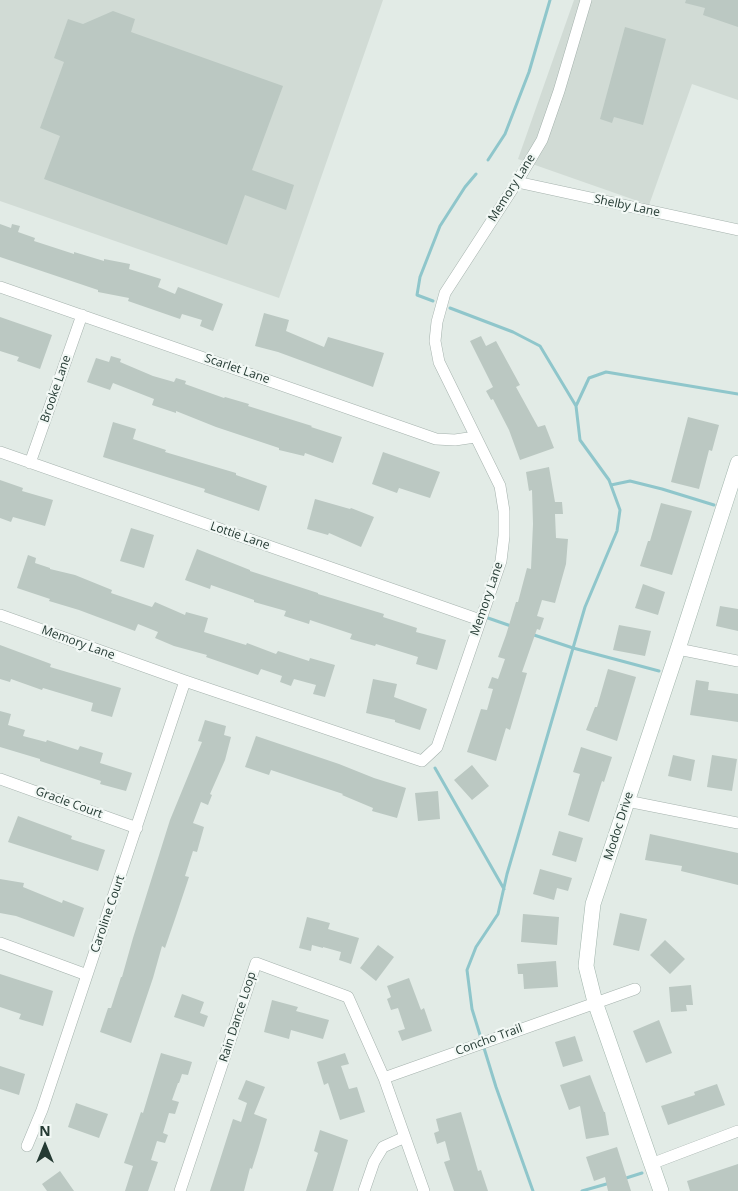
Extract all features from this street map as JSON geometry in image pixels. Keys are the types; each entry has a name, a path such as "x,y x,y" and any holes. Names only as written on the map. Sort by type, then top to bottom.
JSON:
{"street":[{"name":"Memory Lane","path":"0,615 185,681 422,761 437,747 501,561 504,511 500,486 439,362 435,341 437,322 445,293 542,140 559,91 586,0"},
{"name":"Shelby Lane","path":"517,182 738,230"},
{"name":"Scarlet Lane","path":"0,287 436,439 455,440 475,437"},
{"name":"Brooke Lane","path":"30,463 82,315"},
{"name":"Lottie Lane","path":"0,452 480,620"},
{"name":"Modoc Drive","path":"661,1191 595,1002 586,966 593,904 678,650 734,492 738,464"},
{"path":"678,650 738,661"},
{"name":"Caroline Court","path":"27,1146 42,1110 185,681"},
{"name":"Gracie Court","path":"0,779 137,828"},
{"path":"627,801 738,823"},
{"path":"0,943 87,975"},
{"name":"Rain Dance Loop","path":"180,1191 256,963 348,997 384,1078 424,1191"},
{"name":"Concho Trail","path":"384,1078 635,989"},
{"path":"651,1164 738,1131"},
{"path":"364,1191 374,1162 383,1147 405,1137"}],"shaded area":[{"path":"0,0 383,0 279,298 0,201"},
{"path":"574,0 738,0 738,100 692,84 649,205 518,159"}],"building":[{"path":"686,0 738,0 738,27 703,15 705,8 685,3"},
{"path":"113,11 135,19 131,32 283,86 252,170 294,185 286,210 245,195 227,245 44,179 60,136 40,128 64,62 54,58 68,19 83,24"},
{"path":"625,27 666,39 643,125 614,117 612,123 600,119"},
{"path":"0,224 11,228 12,224 20,226 18,232 35,238 34,241 74,254 74,252 104,261 104,259 130,264 129,269 161,279 158,287 175,294 178,287 223,304 213,331 200,326 202,320 182,314 180,319 128,301 129,298 98,292 98,290 0,257"},
{"path":"264,313 289,320 286,331 324,347 328,337 384,353 373,387 278,352 255,346"},
{"path":"0,317 52,335 40,369 17,361 19,357 0,351"},
{"path":"481,336 486,346 496,341 520,385 516,387 538,427 545,425 554,448 520,460 509,430 493,399 491,400 486,391 493,387 470,341"},
{"path":"111,356 121,359 120,362 153,376 174,382 176,378 186,381 185,384 224,398 249,404 248,406 342,437 333,463 305,453 304,456 279,450 279,448 216,427 176,411 176,413 152,405 154,399 113,383 110,390 87,382 96,358 109,362"},
{"path":"688,417 719,425 712,451 709,450 699,489 671,482"},
{"path":"113,422 136,429 133,439 166,450 165,452 236,473 236,475 267,486 259,511 204,492 205,489 103,457"},
{"path":"383,452 440,472 430,498 399,488 397,493 372,484"},
{"path":"549,467 555,502 562,502 563,514 555,514 556,538 568,539 566,564 555,603 542,600 537,616 544,618 540,630 537,629 522,672 527,673 510,730 506,728 496,761 467,752 481,709 487,710 493,689 488,688 492,677 498,679 505,659 498,657 516,602 518,602 527,568 531,569 532,490 529,491 526,472"},
{"path":"0,480 23,488 22,491 53,500 45,526 13,517 11,522 0,518"},
{"path":"315,499 351,508 374,517 361,547 329,533 328,535 307,529"},
{"path":"661,503 692,511 672,575 640,566 648,541 650,541"},
{"path":"131,528 154,535 144,568 120,561"},
{"path":"197,549 250,571 384,614 383,617 417,628 416,632 446,640 437,670 416,664 418,657 376,644 375,646 350,639 352,634 310,620 309,624 284,616 286,611 254,602 254,600 211,585 210,589 185,580"},
{"path":"28,555 36,558 35,563 75,575 112,590 111,593 152,607 155,602 185,615 186,612 208,618 204,632 246,645 247,643 276,654 278,651 309,661 310,658 335,665 325,697 313,694 316,685 294,679 291,686 280,682 282,676 261,669 258,675 206,657 207,655 174,646 155,638 158,632 138,624 135,631 17,588"},
{"path":"643,584 665,592 658,615 635,608"},
{"path":"720,606 738,609 738,631 716,626"},
{"path":"619,625 651,631 645,656 613,650"},
{"path":"0,645 51,664 50,667 121,688 112,717 91,711 93,703 43,688 42,690 11,679 10,682 0,679"},
{"path":"608,669 636,677 617,741 586,730 595,707 597,707"},
{"path":"373,679 397,684 394,697 427,709 420,730 395,722 395,720 366,713"},
{"path":"696,680 709,682 708,690 738,694 738,722 690,715"},
{"path":"0,711 11,714 8,725 25,730 23,736 46,742 47,740 78,750 80,746 103,753 100,763 132,773 126,791 100,784 101,781 0,747"},
{"path":"205,720 226,726 224,735 231,737 225,760 210,794 212,795 208,805 201,802 193,823 204,827 197,852 193,851 185,876 189,877 165,948 162,946 131,1043 100,1032 122,977 170,820 202,742 198,741"},
{"path":"256,736 406,788 397,818 372,811 373,808 343,794 271,770 269,775 245,767"},
{"path":"581,747 612,757 589,822 568,815 580,774 573,772"},
{"path":"673,755 695,760 691,781 668,776"},
{"path":"712,755 737,759 732,791 707,787"},
{"path":"472,765 489,786 472,800 454,780"},
{"path":"438,791 440,819 418,821 415,793"},
{"path":"18,816 72,836 71,839 105,850 98,871 8,842"},
{"path":"559,831 583,838 576,862 552,855"},
{"path":"650,834 738,853 738,885 681,871 682,866 645,860"},
{"path":"540,869 572,878 568,891 557,888 554,900 533,894"},
{"path":"0,879 24,883 23,887 62,903 63,900 84,908 74,937 16,916 0,913"},
{"path":"620,913 647,919 639,951 613,945"},
{"path":"523,914 559,917 557,945 521,942"},
{"path":"307,917 330,923 328,929 359,938 351,964 339,960 341,952 312,945 311,951 299,948"},
{"path":"665,940 685,959 670,974 650,955"},
{"path":"378,945 394,957 376,981 360,968"},
{"path":"556,961 558,987 524,989 523,974 518,974 517,964"},
{"path":"0,974 53,991 43,1026 19,1019 21,1014 0,1007"},
{"path":"409,978 421,1010 424,1008 432,1031 402,1041 398,1031 405,1029 398,1008 391,1010 387,999 391,997 387,986"},
{"path":"691,985 693,1005 686,1005 687,1011 671,1012 669,987"},
{"path":"182,994 204,1002 200,1013 208,1016 204,1027 174,1017"},
{"path":"272,1000 298,1007 296,1011 329,1020 323,1039 291,1030 289,1039 264,1032"},
{"path":"659,1020 672,1053 646,1063 633,1031"},
{"path":"575,1036 583,1061 563,1067 555,1042"},
{"path":"161,1053 192,1062 188,1075 182,1074 172,1100 179,1102 175,1114 169,1113 163,1133 168,1135 165,1143 157,1141 151,1160 158,1162 148,1191 125,1191 133,1166 124,1163 141,1112 143,1113"},
{"path":"345,1053 349,1064 341,1066 349,1089 357,1087 365,1112 340,1120 328,1083 324,1085 317,1062"},
{"path":"0,1066 25,1074 19,1095 0,1089"},
{"path":"590,1075 605,1112 609,1135 586,1139 580,1106 569,1110 560,1085"},
{"path":"246,1080 265,1087 254,1114 267,1119 252,1169 250,1168 244,1191 210,1191 233,1119 241,1122 247,1103 238,1099"},
{"path":"717,1084 725,1105 668,1125 661,1106 695,1095 694,1092"},
{"path":"76,1103 108,1114 99,1138 68,1127"},
{"path":"461,1112 478,1171 481,1170 488,1191 454,1191 444,1162 450,1160 445,1141 437,1144 434,1133 439,1131 436,1119"},
{"path":"320,1130 348,1140 333,1191 306,1191 318,1153 314,1151"},
{"path":"617,1147 631,1191 608,1191 605,1177 594,1181 586,1157"},
{"path":"738,1164 738,1191 690,1191 687,1181"},
{"path":"60,1171 74,1191 47,1191 42,1184"}],"waterway":[{"path":"488,160 505,134 529,72 550,0"},
{"path":"433,301 417,295 420,277 440,226 465,187 476,174"},
{"path":"450,308 513,332 540,346 576,406 580,440 609,480 620,510 617,531 585,607 507,874 498,914 476,947 467,970 472,1009 496,1087 533,1191"},
{"path":"576,406 589,378 606,372 738,394"},
{"path":"611,485 630,481 714,505"},
{"path":"488,618 511,626"},
{"path":"531,634 573,648 659,671"},
{"path":"435,768 504,889"},
{"path":"623,1179 642,1173"},
{"path":"582,1191 610,1183"}]}
